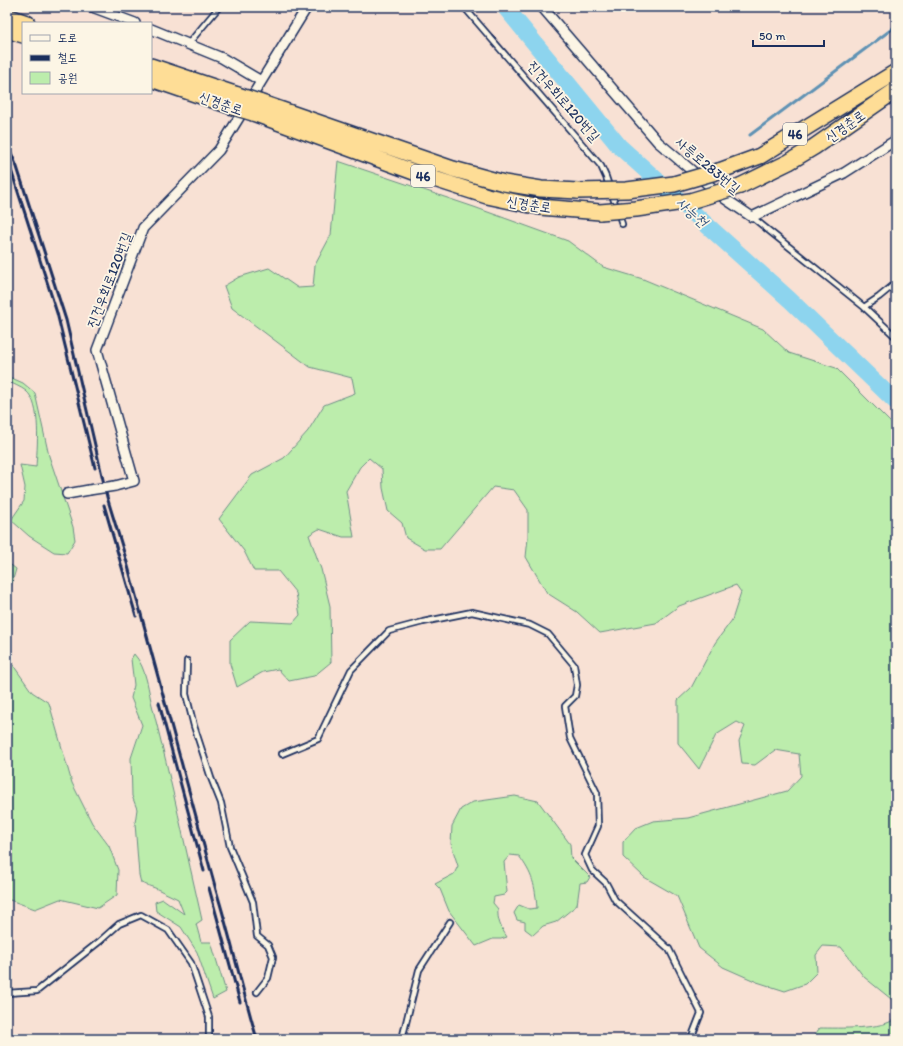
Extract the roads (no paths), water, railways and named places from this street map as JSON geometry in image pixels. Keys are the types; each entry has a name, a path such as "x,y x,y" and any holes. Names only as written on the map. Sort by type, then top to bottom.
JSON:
{"highway":[{"path":"7,30 22,35"},
{"path":"866,90 896,60"},
{"name":"신경춘로","path":"152,66 256,108 453,169 504,183 541,189 578,191 627,190 674,184 719,171 760,156 896,72"},
{"name":"신경춘로","path":"152,79 236,101"},
{"name":"신경춘로","path":"256,108 422,175 487,196 540,207 600,212 636,209 690,201 740,186 789,162 814,147 896,90"},
{"path":"849,123 877,113 896,102"}],"street":[{"path":"92,7 132,22"},
{"name":"진건우회로120번길","path":"67,494 115,486 134,481 97,350 143,228 219,150 307,7"},
{"name":"사릉로283번길","path":"542,7 658,142 724,198 752,217"},
{"path":"152,29 222,58 261,81"},
{"path":"752,217 844,172 896,140"}],"lane":[{"path":"189,44 219,7"},
{"name":"진건우회로120번길","path":"464,7 601,166 622,224"},
{"path":"752,217 864,307 896,337"},
{"path":"864,307 896,283"},
{"path":"282,754 318,739 351,670 389,631 472,612 530,625 548,634 574,665 577,685 575,696 566,706 570,738 597,793 598,826 585,855 592,870 606,883 615,900 670,948 701,1013 692,1036"},
{"path":"187,661 186,694 194,726 221,803 230,847 253,902 257,936 268,945 273,957 268,978 257,992"},
{"path":"7,993 37,991 119,924 140,915 168,930 191,963 209,1017 209,1039"},
{"path":"402,1039 419,970 450,922"}],"waterway":[{"name":"사능천","path":"505,7 619,146 790,300 896,402"},
{"path":"750,135 896,26"}],"railway":[{"path":"7,143 17,167 66,320 107,497 126,559 257,1039"},
{"path":"7,160 57,313 95,468"},
{"path":"104,505 136,616"},
{"path":"159,703 204,871"},
{"path":"209,888 240,1002"}]}
